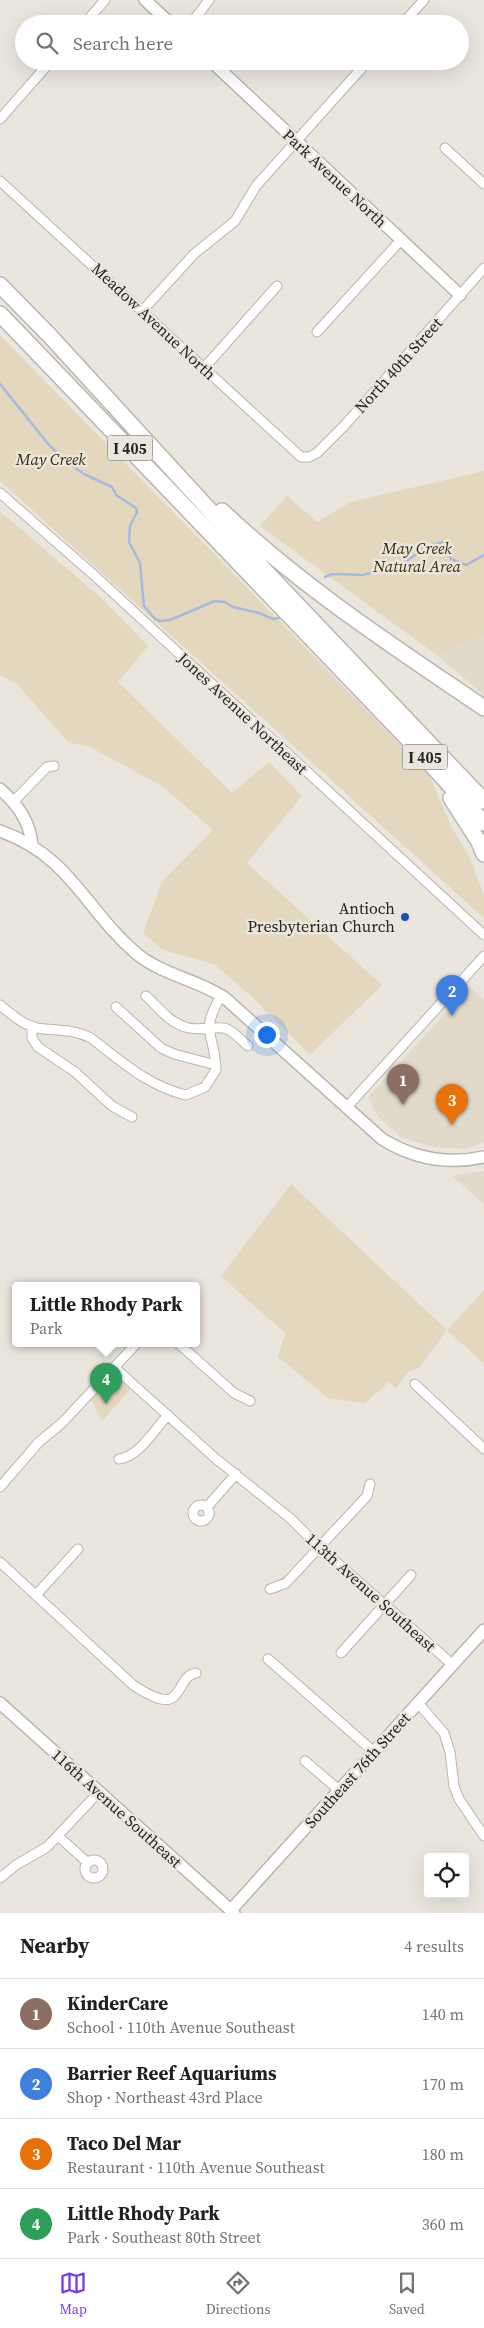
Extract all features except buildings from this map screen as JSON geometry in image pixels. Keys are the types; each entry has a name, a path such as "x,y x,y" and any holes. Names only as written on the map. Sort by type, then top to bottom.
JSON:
{"highway":[{"name":"I 405","path":"0,285 50,336 153,449 264,579"},
{"name":"I 405","path":"0,314 190,510 264,579 484,801"},
{"path":"153,449 284,566 341,611 484,708"},
{"name":"I 405","path":"326,643 364,693 484,823"},
{"path":"364,693 451,798 466,819 484,854"}],"street":[{"path":"92,15 106,0"},
{"path":"145,0 161,15"},
{"path":"198,15 209,0"},
{"path":"410,15 424,0"},
{"path":"0,119 43,70"},
{"name":"Park Avenue North","path":"221,70 460,295"},
{"path":"143,310 194,254 235,221 256,186 360,70"},
{"path":"445,148 484,184"},
{"path":"477,177 484,169"},
{"name":"Meadow Avenue North","path":"0,181 143,310 298,455 309,457"},
{"path":"317,332 401,240"},
{"name":"North 40th Street","path":"309,457 322,449 344,426 484,268"},
{"path":"204,368 277,286"},
{"name":"Jones Avenue Northeast","path":"0,493 95,576 484,935"},
{"path":"13,802 47,767 54,766"},
{"path":"0,789 13,802 29,827 32,845"},
{"path":"0,831 32,845 55,862 138,954 154,965 221,996 382,1139 405,1152 434,1160 466,1161 484,1157"},
{"path":"346,1108 484,956"},
{"path":"146,996 168,1017 180,1025 193,1029 229,1029 248,1046"},
{"path":"0,1005 32,1026 83,1033 140,1076 168,1090 186,1095 205,1087 211,1080 216,1065 209,1030 209,1020 221,996"},
{"path":"116,1007 161,1048 174,1054 216,1065"},
{"path":"32,1026 32,1038 38,1047 75,1072 112,1106 132,1117"},
{"path":"0,1487 39,1442 62,1423 133,1347"},
{"path":"182,1347 234,1393 250,1401"},
{"path":"114,1367 168,1415 136,1450 125,1458 119,1459"},
{"path":"415,1384 484,1449"},
{"name":"113th Avenue Southeast","path":"168,1415 290,1518 319,1547 453,1665"},
{"path":"207,1507 236,1474"},
{"path":"270,1589 286,1583 367,1496 370,1484"},
{"path":"36,1595 78,1550"},
{"path":"0,1562 133,1686 158,1699 168,1700 176,1696 188,1676 196,1673"},
{"path":"341,1654 411,1575"},
{"name":"Southeast 76th Street","path":"231,1912 484,1630"},
{"path":"268,1660 374,1752"},
{"name":"116th Avenue Southeast","path":"0,1703 231,1912"},
{"path":"418,1703 444,1733 450,1752 454,1786 460,1799 484,1836"},
{"path":"305,1761 339,1790"},
{"path":"0,1878 16,1865 46,1847 99,1792"},
{"path":"58,1836 88,1863"}],"shaded area":[{"path":"484,635 484,695 438,656"},
{"path":"470,987 484,1000 484,1143 463,1149 434,1147 402,1138 379,1118 368,1097"},
{"path":"484,1171 484,1204 452,1176"}],"green space":[{"name":"May Creek","path":"0,335 429,774 451,826 470,858 484,895 484,918 0,481"},
{"name":"May Creek Natural Area","path":"484,471 484,635 438,656 260,526 287,496 317,522 351,502"},
{"name":"May Creek","path":"0,511 101,598 148,646 118,682 232,793 269,762 302,796 247,863 382,985 310,1055 250,995 214,964 163,950 143,933 162,882 213,830 162,786 88,746 69,743 17,684 0,675"},
{"path":"291,1184 447,1330 419,1368 408,1372 396,1388 389,1382 365,1403 328,1398 278,1357 285,1333 221,1276"},
{"path":"484,1290 484,1364 447,1330"},
{"path":"111,1378 118,1379 130,1390 102,1421 91,1399"}],"waterway":[{"name":"May Creek","path":"0,384 49,445 67,462 84,474 112,487 116,495 136,508 137,512 130,526 129,542 140,563 144,606 155,619 160,621 170,620 215,601 225,602 233,607 259,613 273,619 284,617"},
{"name":"May Creek","path":"325,577 332,574 363,575 396,566 404,563 427,546 444,542 451,559 466,565 484,555"}],"place":[{"name":"Antioch Presbyterian Church","path":"405,917"},
{"name":"Barrier Reef Aquariums","path":"452,1016"},
{"name":"KinderCare","path":"403,1105"},
{"name":"Taco Del Mar","path":"452,1125"},
{"name":"Little Rhody Park","path":"106,1404"}]}
